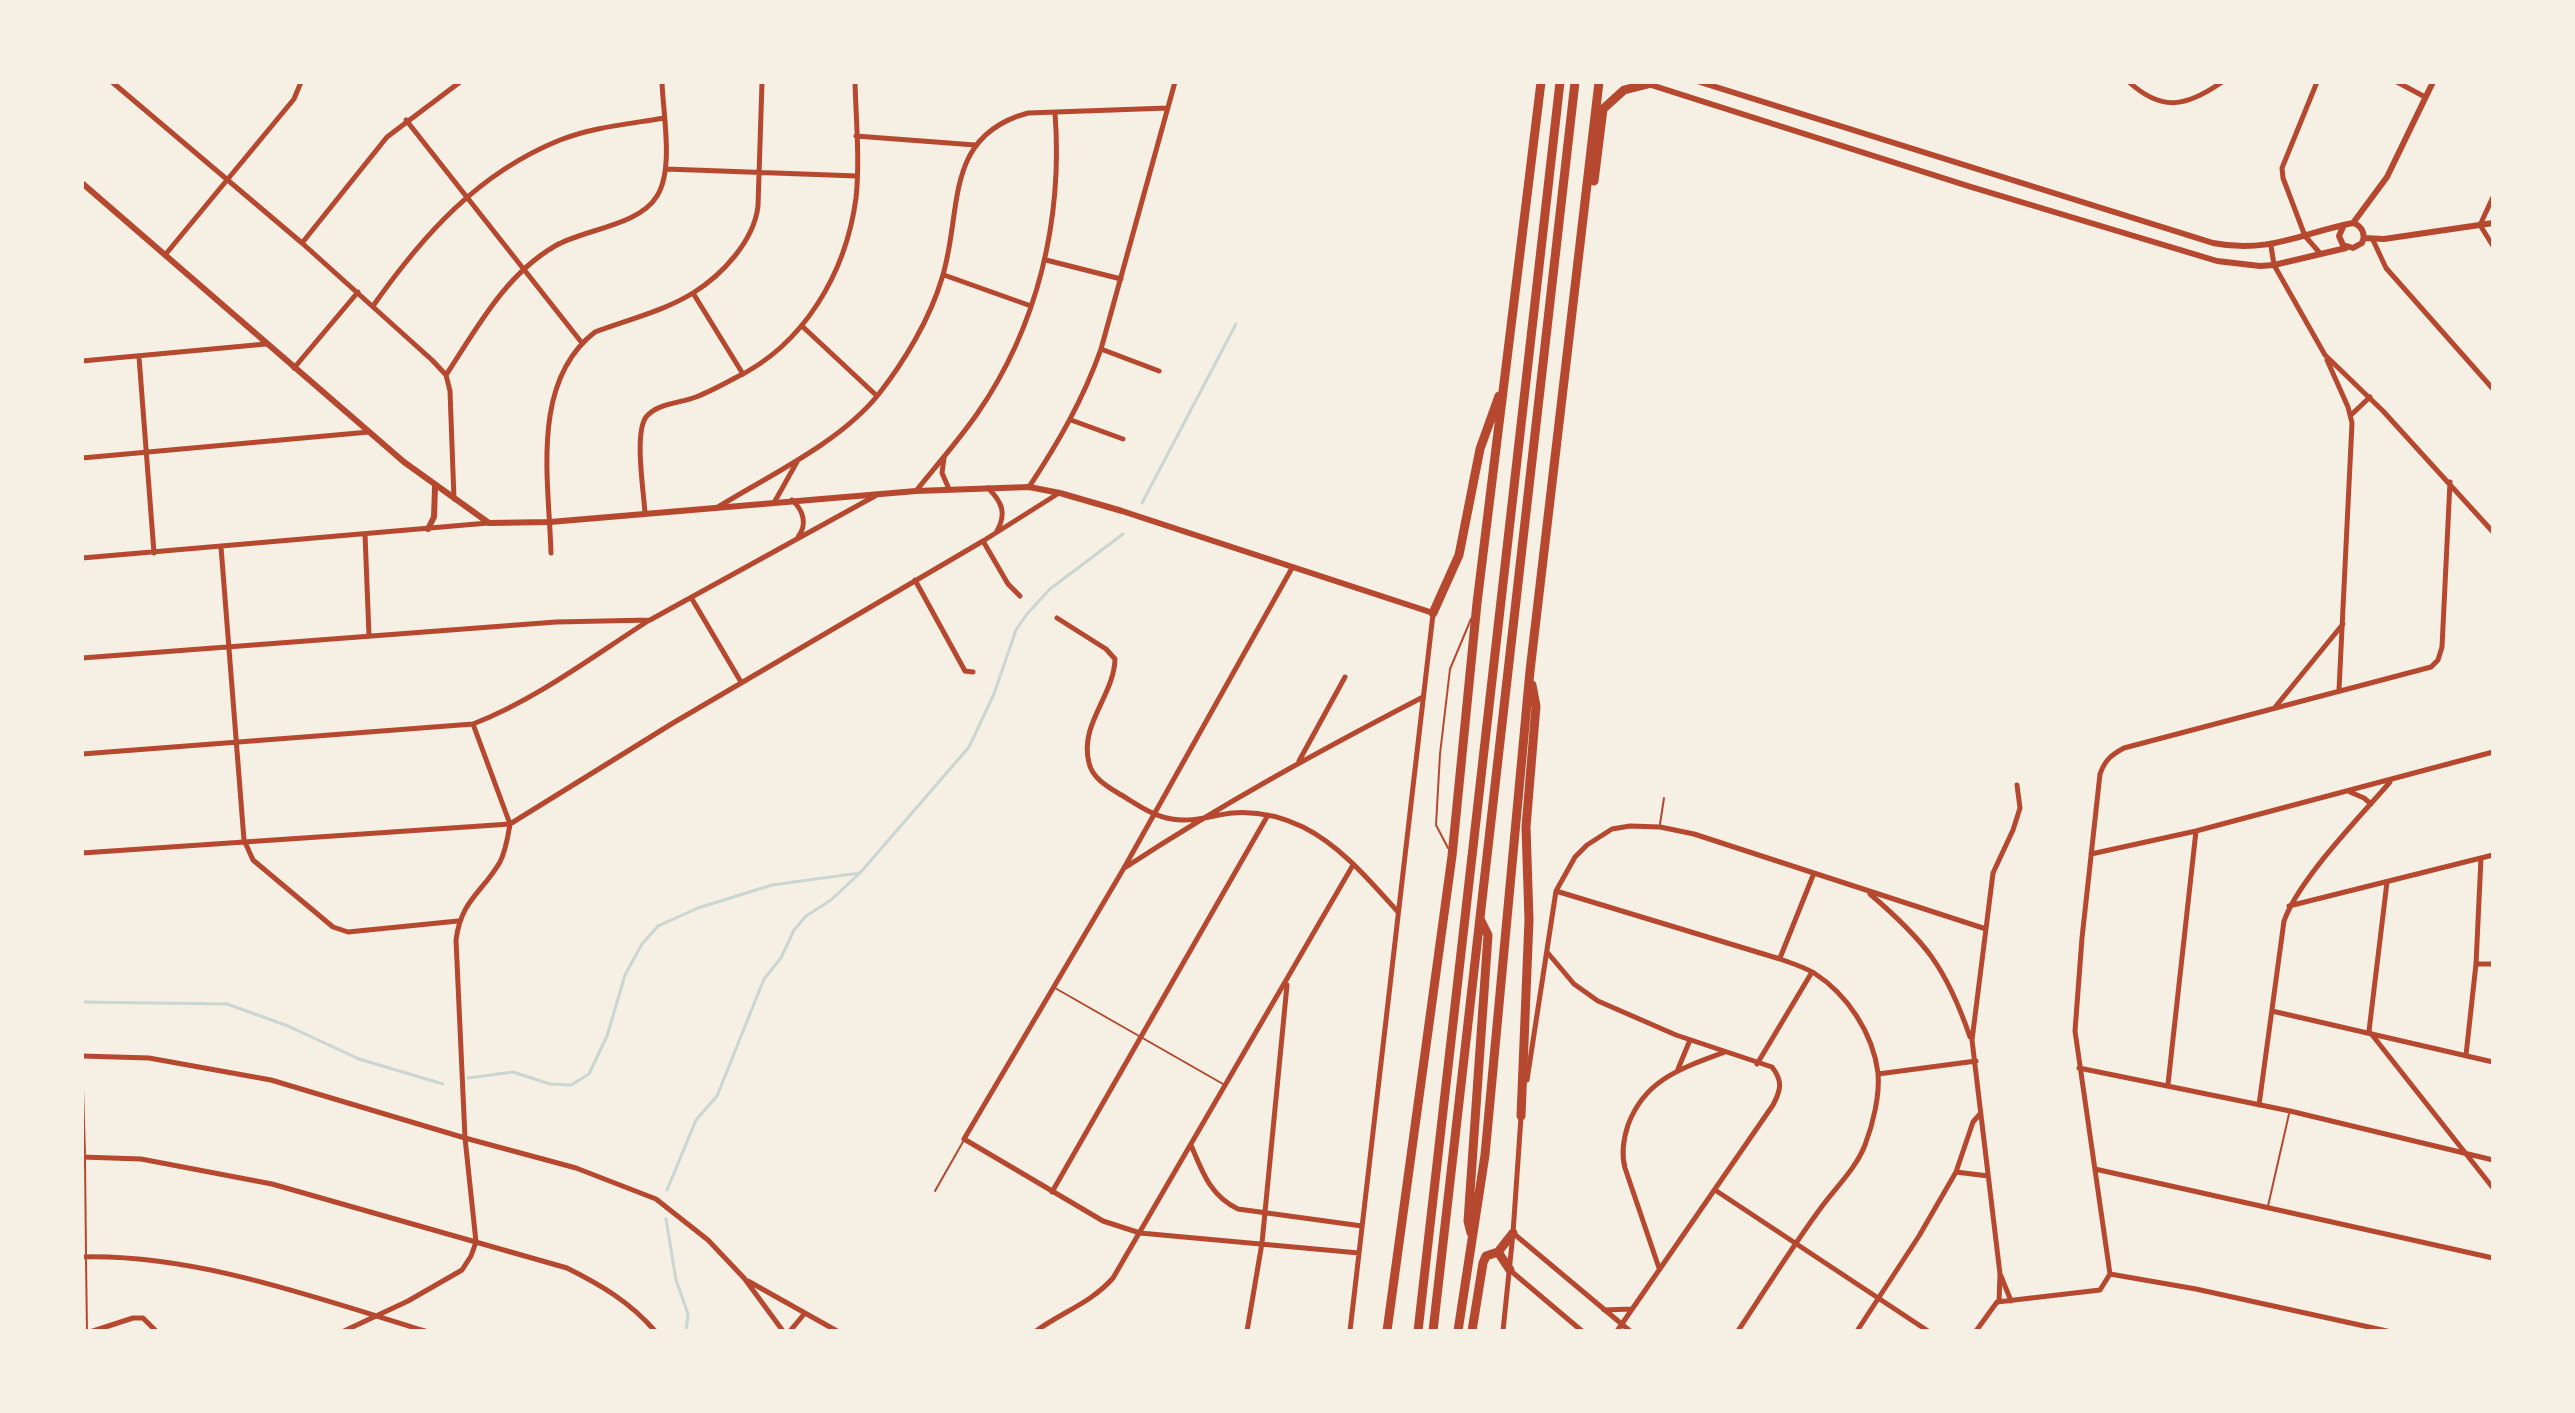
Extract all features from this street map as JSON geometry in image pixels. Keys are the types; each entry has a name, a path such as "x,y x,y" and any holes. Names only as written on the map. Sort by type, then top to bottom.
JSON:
{"highway":[{"path":"1387,1331 1452,856 1477,603 1541,82"},
{"path":"1418,1331 1560,82"},
{"path":"1433,1331 1575,82"},
{"path":"1458,1331 1485,1155 1530,671 1599,82"},
{"path":"1584,215 1593,191 1603,109 1624,90 1648,84"},
{"path":"1433,613 1459,555 1480,449 1505,381"},
{"path":"1521,1116 1529,920 1526,827 1536,706 1530,671"},
{"path":"1473,1240 1468,1221 1488,935 1480,918"},
{"path":"1472,1331 1483,1263 1486,1256 1498,1252 1513,1233"},
{"path":"1498,1252 1510,1270"}],"street":[{"path":"112,82 358,292 446,375 450,391 454,500"},
{"path":"120,82 121,92"},
{"path":"165,255 294,99 301,82"},
{"path":"302,243 363,165 406,120 452,84 460,82"},
{"path":"446,375 486,314 522,269 556,245 638,215 658,195 666,169 662,82"},
{"path":"551,553 550,416 556,387 569,360 595,332 693,293 732,259 747,237 757,213 761,173 762,82"},
{"path":"645,514 641,437 643,422 649,413 695,398 743,374 773,353 802,326 828,288 841,261 852,220 857,176 855,82"},
{"path":"1029,487 1088,387 1175,82"},
{"path":"1700,82 2232,247 2271,246 2353,223 2387,177 2433,82"},
{"path":"2129,82 2142,94 2173,105 2211,90 2222,82"},
{"path":"2211,90 2214,82"},
{"path":"2317,82 2282,168 2305,236 2319,252"},
{"path":"2397,82 2425,97"},
{"path":"1648,84 2204,258 2232,264 2274,265 2319,252 2358,246 2364,238"},
{"path":"718,507 799,458 857,416 877,396 919,331 935,299 944,275 961,177 975,145 1000,124 1028,113 1168,108"},
{"path":"916,491 976,415 995,385 1013,352 1031,306 1046,260 1056,193 1055,113"},
{"path":"373,306 426,235 464,197 495,176 561,139 598,129 664,118"},
{"path":"406,120 582,343"},
{"path":"856,136 975,145"},
{"path":"666,169 857,176"},
{"path":"82,183 369,432 435,487 489,523"},
{"path":"2480,225 2493,197"},
{"path":"2353,223 2361,228 2364,238"},
{"path":"2364,238 2373,240 2493,223"},
{"path":"2480,225 2493,246"},
{"path":"2343,227 2340,241 2348,247"},
{"path":"2373,240 2386,268 2493,389"},
{"path":"2271,246 2274,265 2325,355 2351,415 2339,690"},
{"path":"1046,260 1121,279"},
{"path":"944,275 1031,306"},
{"path":"294,368 358,292"},
{"path":"693,293 743,374"},
{"path":"802,326 877,396"},
{"path":"82,361 266,344"},
{"path":"1101,349 1159,371"},
{"path":"2325,355 2370,397 2493,532"},
{"path":"139,357 154,553"},
{"path":"2351,415 2370,397"},
{"path":"1071,420 1123,439"},
{"path":"82,458 369,432"},
{"path":"946,453 942,473 949,489"},
{"path":"775,501 799,458"},
{"path":"1976,1331 1997,1302 2100,1290 2110,1274 2079,1068 2075,1015 2100,774 2104,762 2124,748 2431,667 2438,660 2442,647 2450,482"},
{"path":"428,529 434,517 435,487"},
{"path":"987,487 998,498 1003,511 996,533"},
{"path":"82,558 489,523 550,522 775,501 949,489 1029,487 1060,493 1433,613 1350,1331"},
{"path":"82,853 510,824 741,682 1060,493"},
{"path":"82,754 473,724 522,700 650,620 876,495"},
{"path":"792,500 800,509 804,525 801,534 794,540"},
{"path":"365,534 369,636"},
{"path":"983,541 1008,584 1020,596"},
{"path":"221,547 244,840 253,860 333,927 348,932 458,921"},
{"path":"1292,568 1124,868 964,1139 1103,1221 1140,1233 1359,1253"},
{"path":"915,580 965,671 973,672"},
{"path":"692,599 741,682"},
{"path":"1057,618 1106,649 1115,659 1113,674 1090,728 1087,745 1089,765 1095,776 1153,814 1179,820 1236,813 1268,815 1302,827 1328,842 1399,913"},
{"path":"82,658 556,622 650,620"},
{"path":"2274,708 2344,624"},
{"path":"1298,762 1345,677"},
{"path":"1124,868 1201,818 1298,762 1424,697"},
{"path":"344,1331 462,1270 476,1242 465,1138 456,940 458,921 464,909 499,864 510,824 473,724"},
{"path":"2091,854 2196,831 2390,781 2490,753 2493,746"},
{"path":"2259,1105 2284,921 2289,906 2390,781"},
{"path":"1972,1040 1993,873 2020,808 2017,785"},
{"path":"2349,791 2371,804"},
{"path":"1052,1192 1268,815"},
{"path":"1503,1331 1521,1116 1556,891 1575,857 1587,845 1612,829 1630,826 1660,827 1694,834 1986,929"},
{"path":"2168,1084 2196,831"},
{"path":"2289,906 2493,855"},
{"path":"2466,1055 2476,964 2481,858"},
{"path":"1036,1331 1100,1292 1113,1278 1353,865"},
{"path":"1780,959 1814,873"},
{"path":"2387,882 2369,1031 2493,1188"},
{"path":"1556,891 1780,959 1812,972 1834,989 1856,1014 1870,1044 1878,1074 1875,1109 1866,1144 1858,1160 1738,1331"},
{"path":"1866,891 1912,930 1942,969 1957,998 1972,1040 2000,1274 1999,1302"},
{"path":"1546,952 1574,984 1598,1001 1690,1040 1772,1067 1780,1078 1780,1092 1619,1328"},
{"path":"2476,964 2491,963"},
{"path":"1757,1064 1812,972"},
{"path":"1247,1331 1262,1243 1287,980"},
{"path":"2272,1011 2493,1062"},
{"path":"1678,1070 1690,1040"},
{"path":"1660,1269 1629,1184 1622,1157 1624,1138 1639,1100 1652,1087 1678,1070 1725,1052"},
{"path":"82,1056 149,1058 271,1080 576,1168 656,1199 708,1240 744,1278 783,1331"},
{"path":"1878,1074 1976,1061"},
{"path":"2079,1068 2290,1111 2493,1160"},
{"path":"1857,1331 1956,1172 1973,1122 1981,1113"},
{"path":"1190,1144 1215,1194 1238,1209 1362,1226"},
{"path":"84,1157 141,1159 258,1181 567,1268 602,1285 637,1309 655,1331"},
{"path":"2095,1169 2493,1258"},
{"path":"1956,1172 1988,1176"},
{"path":"1715,1190 1928,1331"},
{"path":"1513,1233 1604,1310 1619,1328 1630,1331"},
{"path":"84,1257 151,1261 231,1275 425,1331"},
{"path":"1510,1270 1582,1331"},
{"path":"2000,1274 2011,1301"},
{"path":"2110,1274 2196,1289 2387,1331"},
{"path":"744,1278 837,1331"},
{"path":"1604,1310 1633,1309"},
{"path":"790,1331 805,1313"},
{"path":"90,1331 133,1318 143,1318 156,1331"}],"lane":[{"path":"1452,856 1436,825 1440,754 1450,669 1477,603"},
{"path":"1660,827 1664,798"},
{"path":"1054,987 1226,1085"},
{"path":"82,1056 84,1257 90,1331"},
{"path":"2268,1207 2290,1111"},
{"path":"935,1191 964,1139"}],"waterway":[{"path":"1142,503 1236,324"},
{"path":"468,1078 513,1072 550,1084 571,1085 589,1074 607,1036 625,975 642,944 658,926 698,908 772,885 860,873 969,747 994,694 1016,630 1027,614 1050,589 1123,534"},
{"path":"667,1190 696,1120 717,1096 764,979 781,958 794,930 806,916 831,900 860,873"},
{"path":"82,1002 227,1004 288,1026 359,1059 443,1084"},
{"path":"666,1219 676,1280 688,1314 686,1331"}]}
